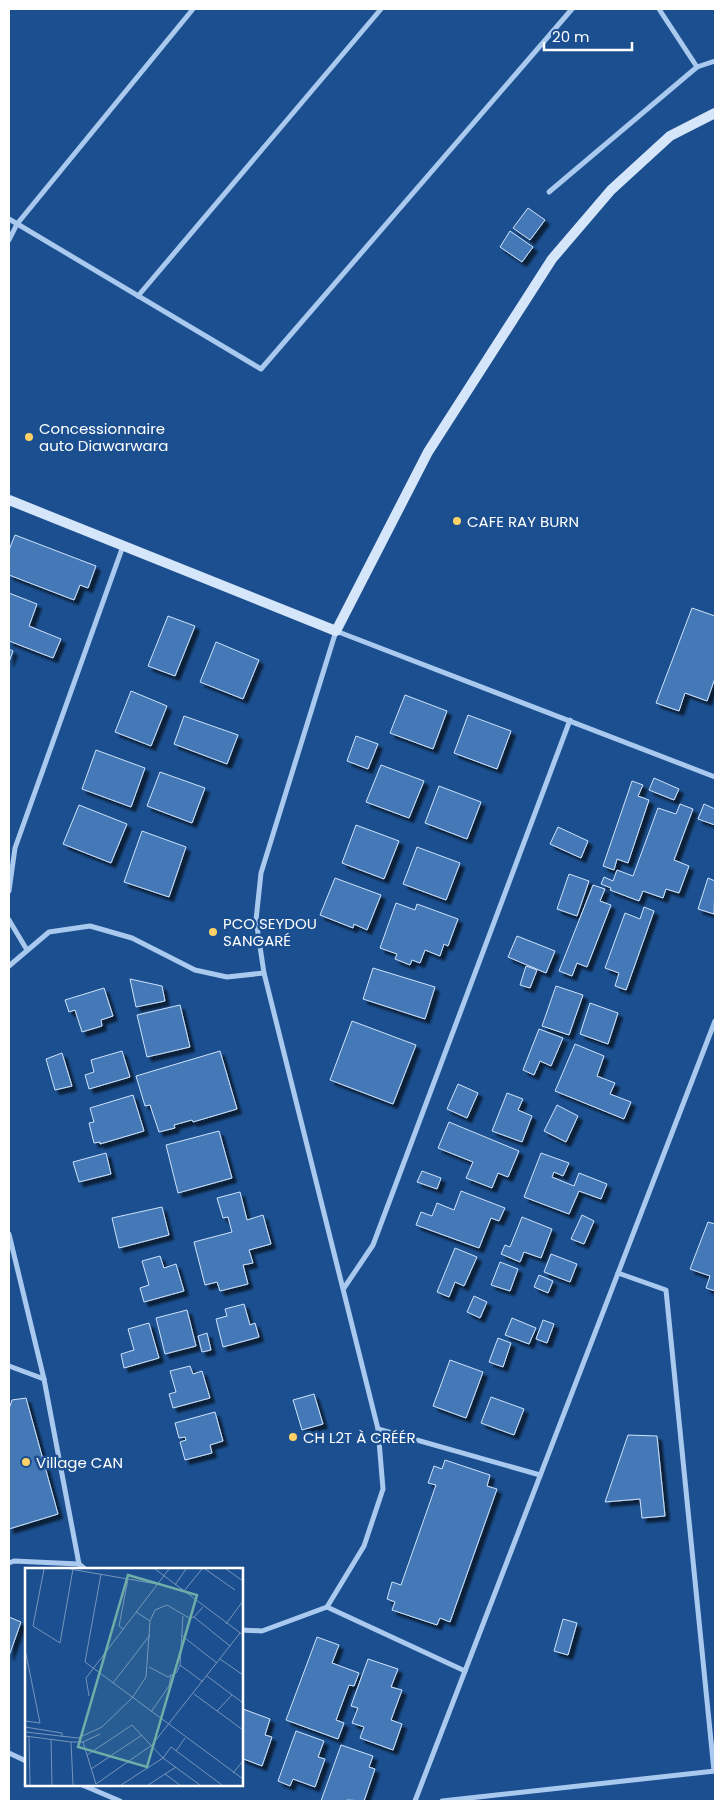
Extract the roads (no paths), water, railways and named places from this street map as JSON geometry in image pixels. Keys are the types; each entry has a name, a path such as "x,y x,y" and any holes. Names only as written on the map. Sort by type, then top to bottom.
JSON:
{"street":[{"path":"9,240 17,224 194,9"},
{"path":"138,296 381,9"},
{"path":"9,219 261,369 572,9"},
{"path":"659,9 697,67"},
{"path":"550,192 697,67 715,61"},
{"path":"242,1630 262,1631 327,1607 364,1546 383,1489 378,1430 264,973 256,920 261,873 336,631 428,452 552,259 610,190 670,136 715,113"},
{"path":"9,500 336,631 715,777"},
{"path":"9,891 15,848 123,546"},
{"path":"344,1288 373,1244 570,720"},
{"path":"9,920 27,950"},
{"path":"9,966 48,932 90,926 132,938 195,970 227,977 264,973"},
{"path":"414,1801 715,1021"},
{"path":"9,1234 44,1379 79,1564"},
{"path":"442,1801 714,1771 666,1290 618,1273"},
{"path":"9,1366 44,1379"},
{"path":"378,1430 540,1475"},
{"path":"9,1563 14,1561 79,1564 85,1568"},
{"path":"327,1607 465,1670"},
{"path":"9,1753 25,1760"},
{"path":"82,1785 120,1801"}],"place":[{"name":"Concessionnaire auto Diawarwara","path":"29,437"},
{"name":"CAFE RAY BURN","path":"457,521"},
{"name":"PCO SEYDOU SANGARÉ","path":"213,932"},
{"name":"CH L2T À CRÉÉR","path":"293,1437"},
{"name":"Village CAN","path":"26,1462"}]}
